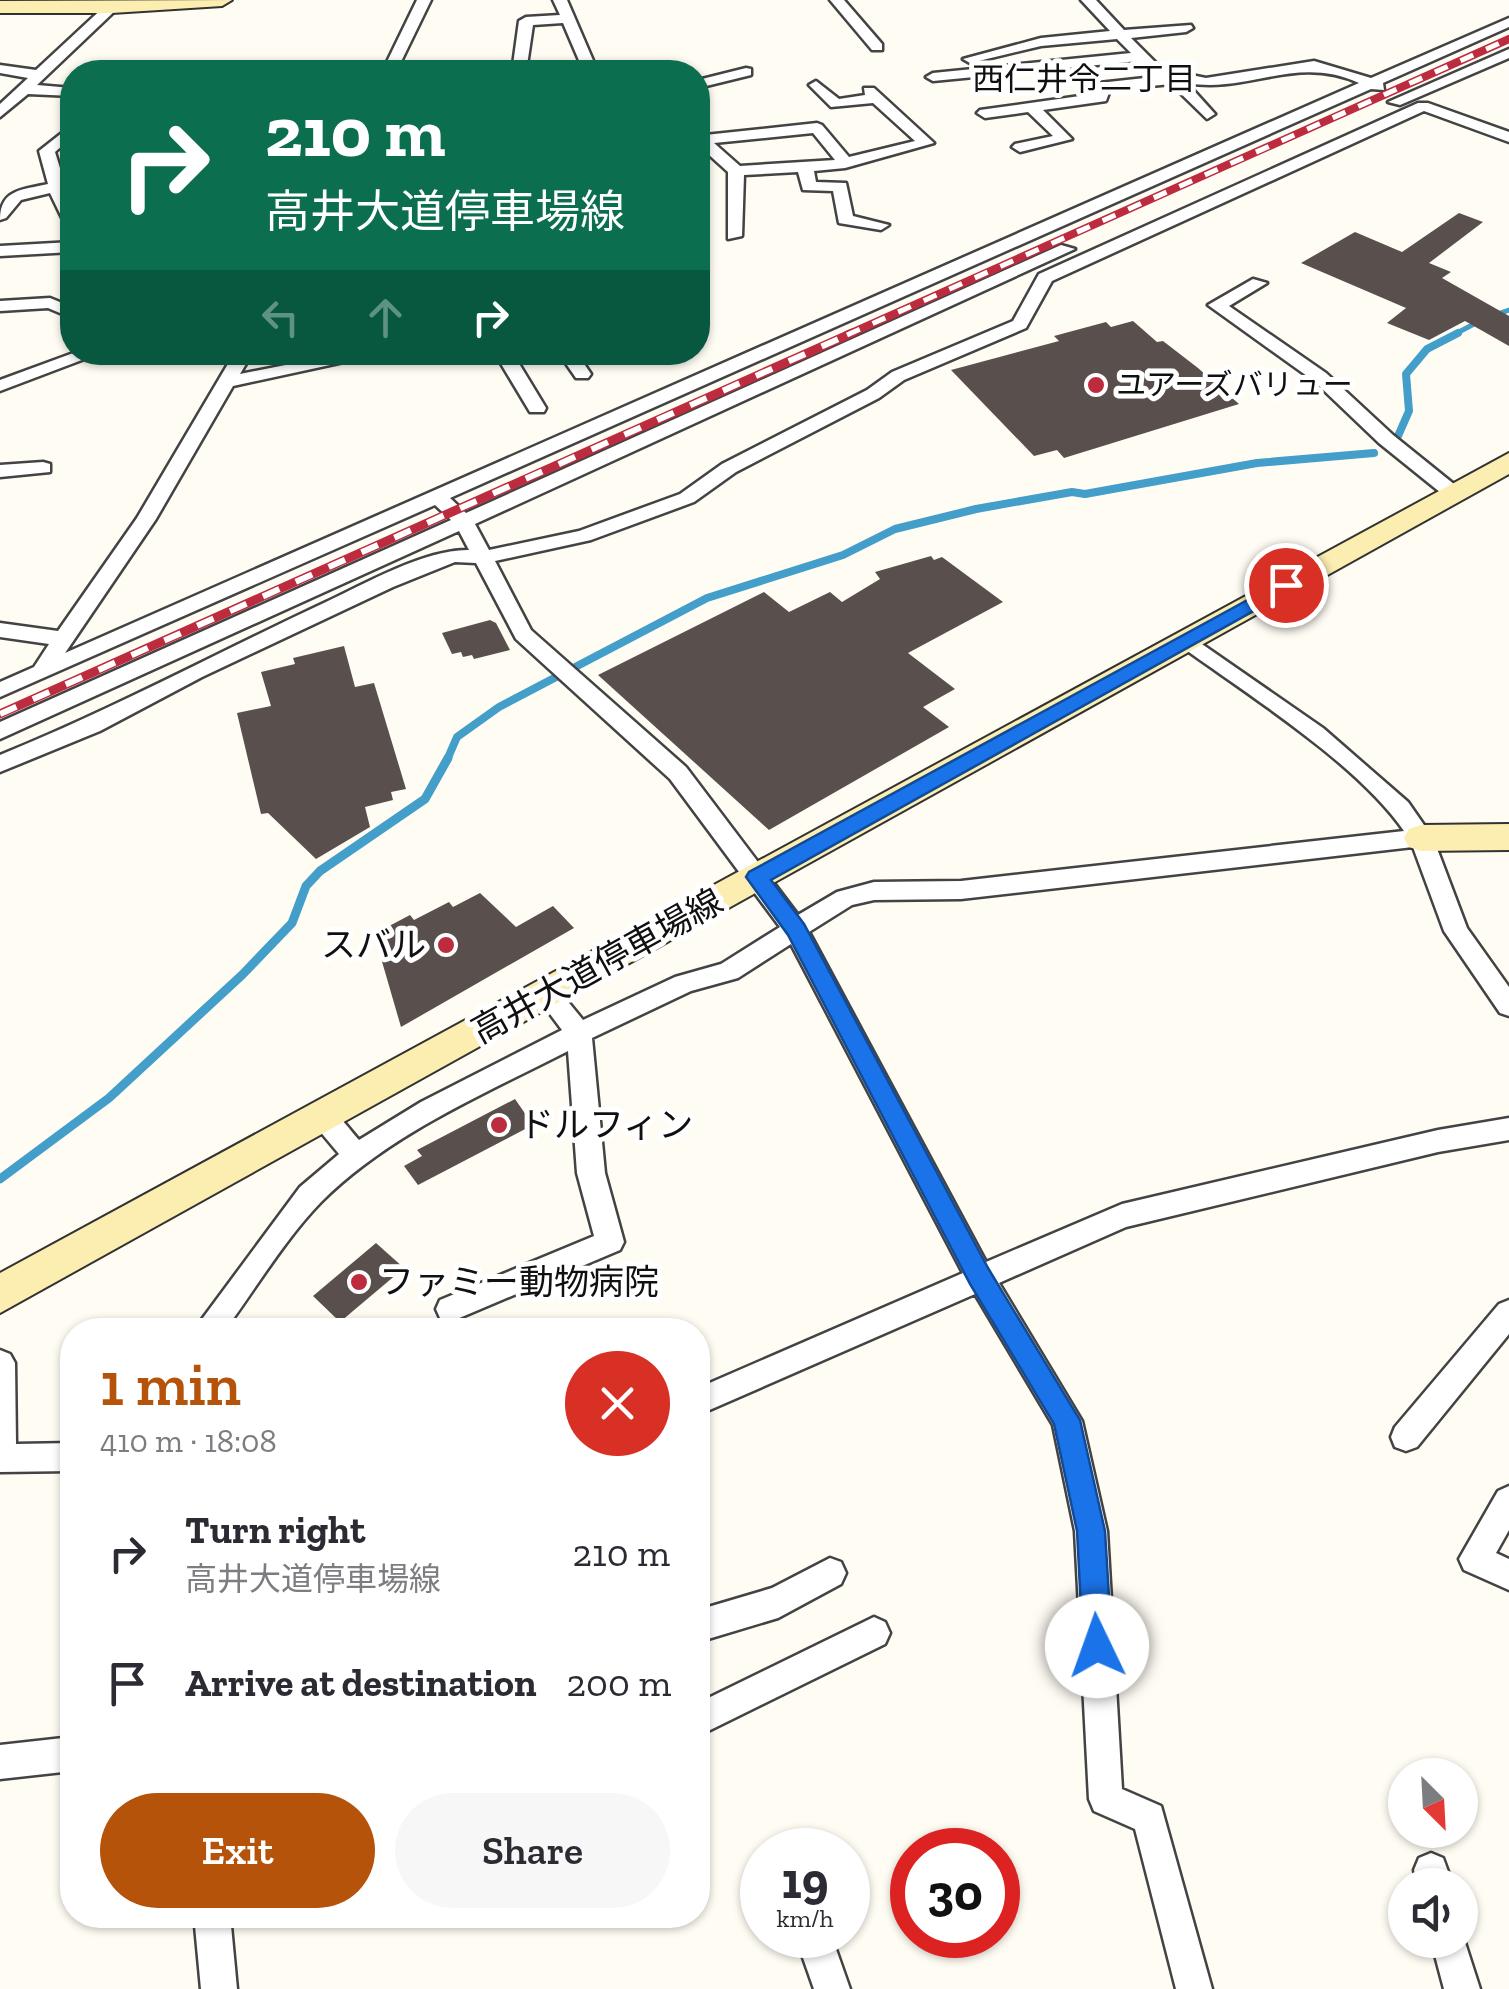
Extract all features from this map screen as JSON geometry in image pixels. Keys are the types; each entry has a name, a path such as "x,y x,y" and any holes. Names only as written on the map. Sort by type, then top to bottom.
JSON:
{"main road":[{"path":"0,7 222,0"},
{"name":"高井大道停車場線","path":"0,1294 1509,462"},
{"path":"1422,838 1509,837"}],"street":[{"path":"395,60 424,0"},
{"path":"560,0 585,60"},
{"path":"837,0 877,46"},
{"path":"1088,0 1156,74 1175,79 1207,114"},
{"path":"0,112 40,75 98,4"},
{"path":"521,60 526,21 565,19"},
{"path":"0,690 1509,22"},
{"path":"970,60 1020,46 1186,28"},
{"path":"0,730 1509,51"},
{"path":"933,77 1139,57"},
{"path":"985,113 1101,98 1104,86 1175,79 1226,80 1314,65 1370,82 1509,138"},
{"path":"0,69 40,75"},
{"path":"710,81 746,72"},
{"path":"710,148 736,170 845,163 926,143 873,95 836,104 816,85"},
{"path":"25,89 60,91"},
{"path":"1020,147 1064,139 1031,106"},
{"path":"0,764 92,726 194,672 386,582 453,556 484,557 584,536 687,498 729,468 874,394 898,376 1020,324 1045,278 1423,106"},
{"path":"710,137 817,128 845,163"},
{"path":"60,142 48,151 60,199"},
{"path":"806,166 810,187 840,186 845,220 882,225"},
{"path":"734,236 736,170"},
{"path":"0,215 16,196 56,187"},
{"path":"0,251 60,248"},
{"path":"1259,283 1217,305 1320,377 1386,439 1453,493"},
{"path":"0,306 60,305"},
{"path":"0,386 60,364"},
{"path":"41,672 146,520 238,365"},
{"path":"230,380 311,365"},
{"path":"511,365 536,408"},
{"path":"576,365 582,374"},
{"path":"0,470 43,468"},
{"path":"437,497 464,521 523,634 678,773 796,930 979,1276 1066,1420 1091,1531 1106,1799 1148,1818 1194,1989"},
{"path":"0,630 63,639"},
{"path":"1186,640 1358,768 1400,808 1422,838 1456,932 1509,1006"},
{"path":"41,672 92,726"},
{"path":"217,1318 310,1196 358,1154 430,1110 579,1032 684,984 729,971 845,898 874,892 961,890 1422,838"},
{"path":"450,1309 610,1242 591,1173 579,1032 548,994"},
{"path":"321,1117 358,1154"},
{"path":"710,1397 1122,1216 1438,1141 1509,1129"},
{"path":"1406,1438 1509,1313"},
{"path":"0,1363 1,1458 60,1457"},
{"path":"1509,1500 1475,1559 1509,1574"},
{"path":"710,1622 778,1602 830,1573"},
{"path":"710,1714 874,1634"},
{"path":"0,1762 60,1755"},
{"path":"213,1928 219,1989"},
{"path":"821,1958 832,1989"},
{"path":"1454,1958 1462,1989"}],"building":[{"path":"1459,213 1483,222 1429,263 1451,272 1442,278 1509,316 1509,346 1465,321 1429,340 1387,323 1406,308 1301,263 1355,232 1402,252"},
{"path":"1133,321 1198,368 1239,404 1064,458 1057,450 1034,456 951,370 1059,341 1054,336 1106,322 1111,327"},
{"path":"931,556 934,560 942,557 1003,602 908,653 955,689 923,707 949,727 769,830 598,675 764,592 789,612 830,592 842,602 880,579 875,572"},
{"path":"490,620 496,623 510,650 474,659 472,655 463,657 461,652 452,654 442,633"},
{"path":"344,646 355,687 374,683 406,789 391,792 393,800 365,807 370,827 316,859 268,813 261,814 237,713 271,706 261,672 295,664 293,658"},
{"path":"480,893 516,927 553,906 574,928 401,1027 374,934 410,915 414,920 449,902 453,907"},
{"path":"515,1099 533,1125 418,1185 404,1166 422,1156 417,1150"},
{"name":"ファミー動物病院","path":"376,1243 404,1268 345,1318 336,1318 313,1296"}],"waterway":[{"path":"1492,316 1509,310"},
{"path":"1453,335 1478,322"},
{"path":"1398,436 1409,411 1406,374 1427,349 1458,333"},
{"path":"447,759 457,737 499,707 707,598 843,555 895,529 976,509 1072,492 1085,494 1257,463 1374,453"},
{"path":"0,1179 109,1098 242,975 292,923 306,886 320,871 425,799 447,759"}],"railway":[{"path":"847,335 1509,39"},
{"path":"0,714 852,333"}],"place":[{"name":"ユアーズバリュー","path":"1096,385"},
{"name":"スバル","path":"446,945"},
{"name":"ドルフィン","path":"499,1125"},
{"name":"ファミー動物病院","path":"359,1282"}],"district":[{"name":"西仁井令二丁目","path":"1084,79"}],"route":[{"path":"1097,1646 1091,1531 1066,1420 979,1276 796,930 757,877 1286,585"}]}
